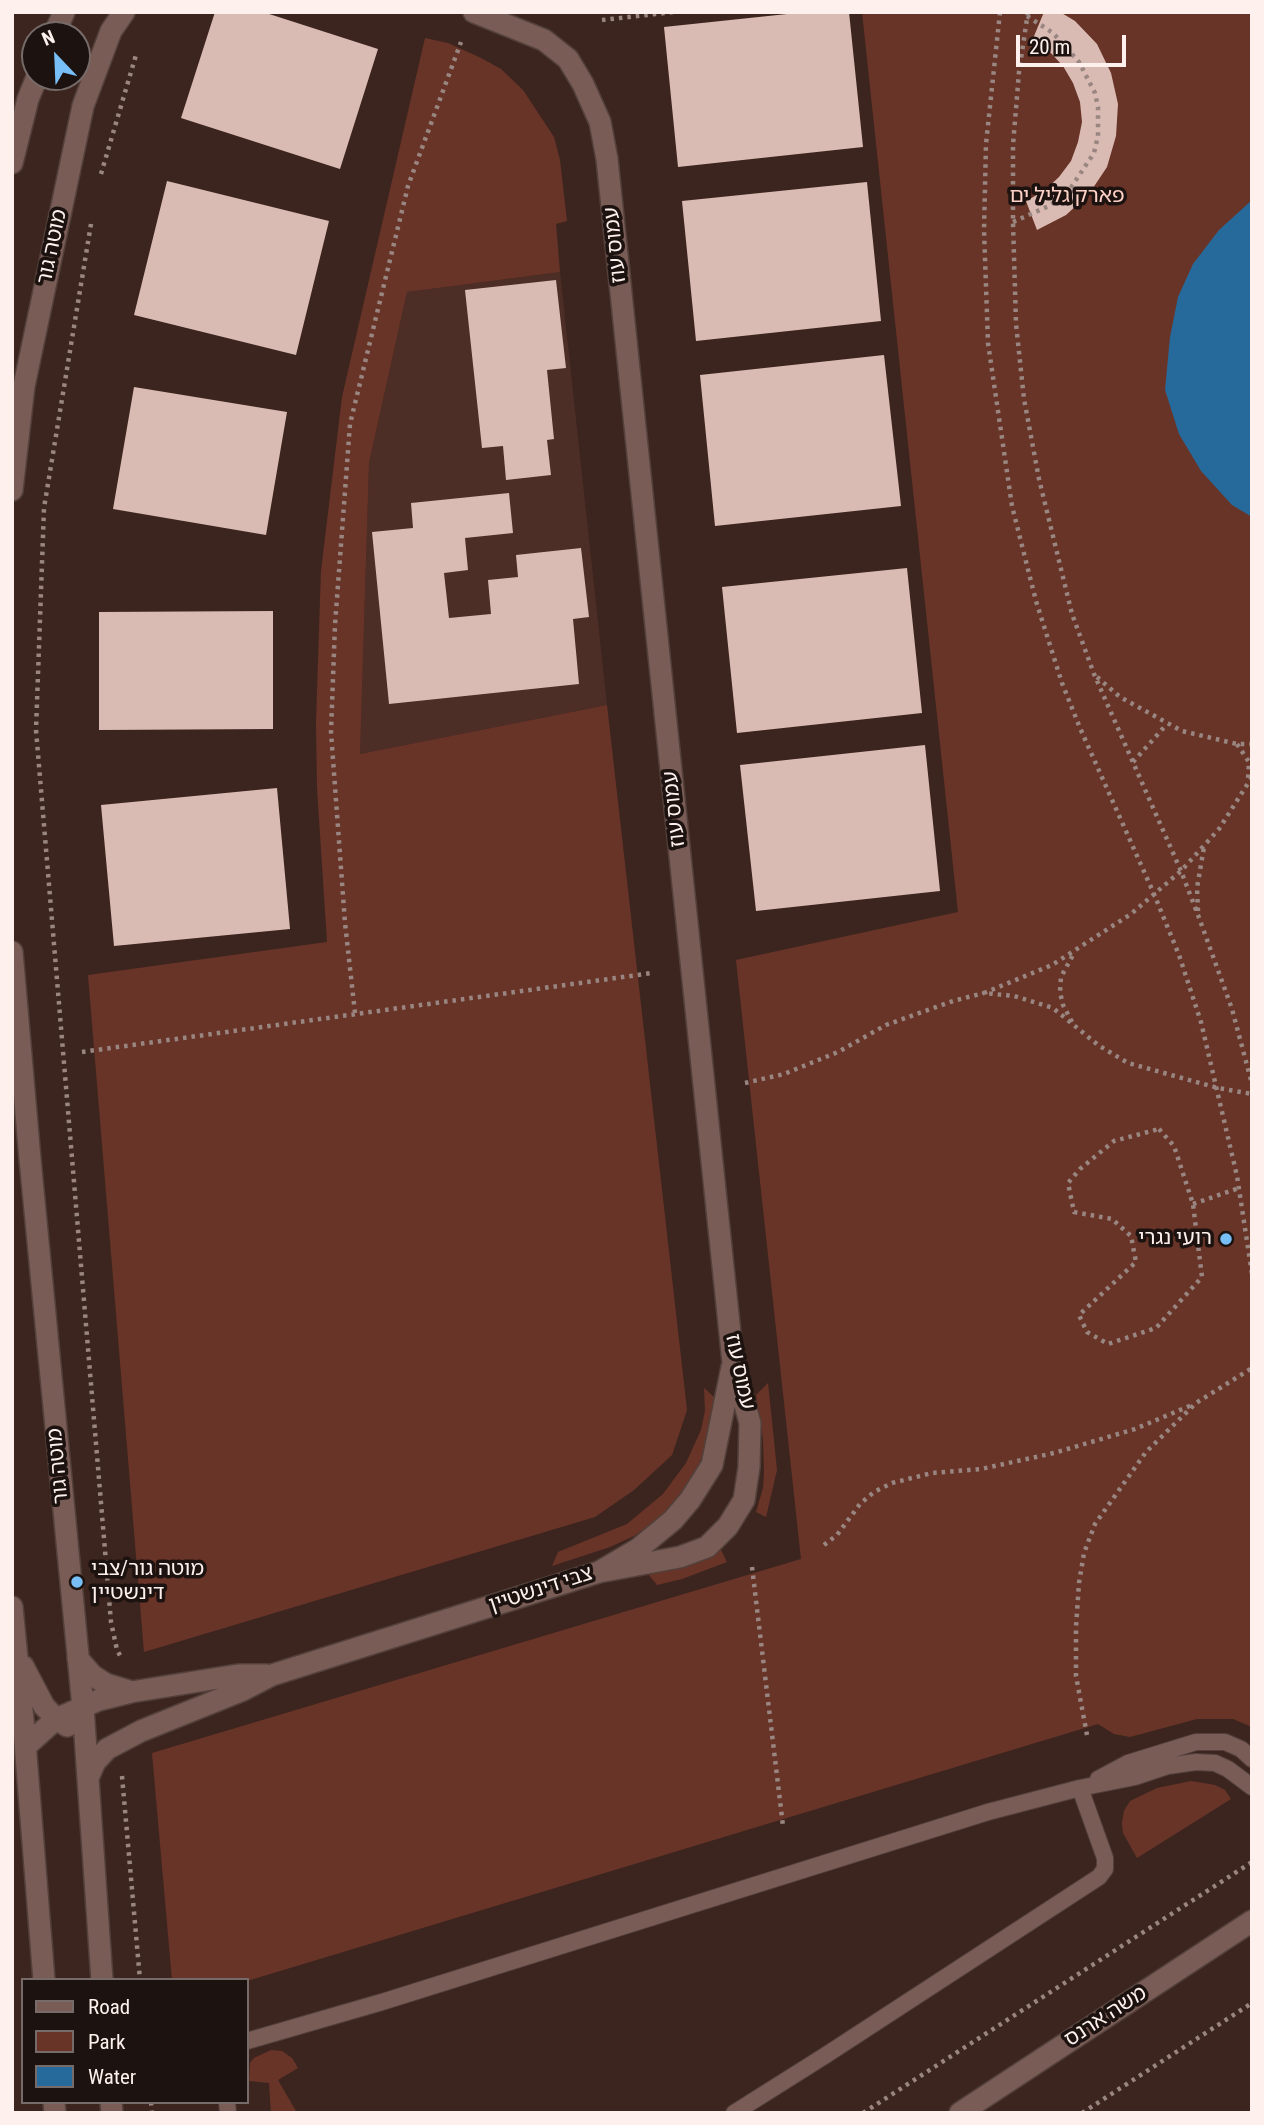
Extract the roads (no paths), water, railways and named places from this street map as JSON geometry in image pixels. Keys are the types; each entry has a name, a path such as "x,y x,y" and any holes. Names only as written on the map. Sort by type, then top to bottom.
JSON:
{"street":[{"name":"מוטה גור","path":"12,490 24,386 82,106 111,31 124,12"},
{"name":"עמוס עוז","path":"474,12 544,40 568,59 600,122 607,159 733,1362 750,1423 750,1456 744,1500 728,1527 707,1547 680,1557 599,1572"},
{"path":"12,163 31,91"},
{"name":"מוטה גור","path":"12,952 83,1707 103,1978"},
{"name":"צבי דינשטיין","path":"88,1778 95,1762 107,1749 135,1734 243,1690 272,1675 599,1572 638,1549 673,1520 690,1500 712,1465 733,1362"},
{"path":"12,1607 44,1978"},
{"name":"צבי דינשטיין","path":"16,1648 29,1680 55,1719 85,1736 107,1739 135,1734"},
{"path":"78,1658 92,1675 106,1684 131,1692"},
{"name":"צבי דינשטיין","path":"26,1746 55,1719 99,1700 131,1692 238,1675 272,1675"},
{"name":"משה ארנס","path":"960,2113 1252,1921"}],"lane":[{"path":"1080,1788 1128,1763 1196,1742 1225,1742 1241,1749 1252,1759"},
{"path":"248,2041 382,2002 988,1812 1080,1788 1135,1777 1168,1766 1196,1762 1215,1763 1252,1787"},
{"path":"734,2113 1099,1877 1105,1869 1105,1858 1080,1788"}],"water":[{"path":"1252,200 1252,517 1232,505 1201,471 1179,434 1165,390 1170,337 1178,297 1193,264 1219,230"}],"place":[{"name":"רועי נגרי","path":"1226,1239"},
{"name":"מוטה גור/צבי דינשטיין","path":"77,1582"}],"park label":[{"name":"פארק גליל ים","path":"1067,197"}]}
